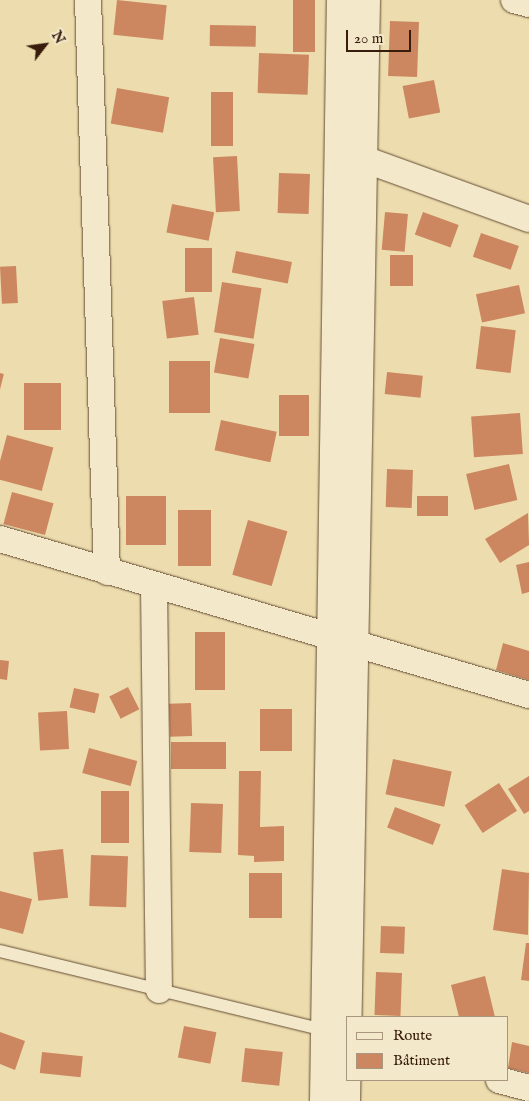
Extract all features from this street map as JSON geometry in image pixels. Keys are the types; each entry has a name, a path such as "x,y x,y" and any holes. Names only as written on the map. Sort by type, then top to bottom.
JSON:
{"main road":[{"path":"324,1101 340,1034 355,644 353,156 342,0"},
{"path":"346,1101 340,1034 329,636 353,156 366,0"}],"street":[{"path":"88,0 107,572"},
{"path":"514,0 529,4"},
{"path":"353,156 529,219"},
{"path":"0,539 154,586 529,695"},
{"path":"154,586 160,990"},
{"path":"503,1081 529,1088"}],"lane":[{"path":"0,951 340,1034"}],"building":[{"path":"117,0 167,5 163,40 113,35"},
{"path":"293,0 315,0 315,52 293,52"},
{"path":"390,21 419,22 417,77 388,76"},
{"path":"210,25 256,26 256,47 210,46"},
{"path":"259,53 309,55 308,95 258,93"},
{"path":"434,80 440,112 409,118 403,86"},
{"path":"117,88 169,97 163,133 111,123"},
{"path":"211,92 233,92 233,146 211,146"},
{"path":"237,156 240,211 216,212 213,157"},
{"path":"279,173 310,174 309,214 278,213"},
{"path":"172,204 214,212 209,241 166,232"},
{"path":"385,212 408,214 405,252 382,250"},
{"path":"423,212 459,225 450,248 415,235"},
{"path":"481,233 519,246 511,270 473,257"},
{"path":"185,248 212,248 212,292 185,292"},
{"path":"236,251 292,262 288,283 232,273"},
{"path":"390,255 413,255 413,286 390,286"},
{"path":"16,266 18,303 2,304 0,267"},
{"path":"222,282 262,288 254,339 214,332"},
{"path":"519,285 525,313 482,323 476,294"},
{"path":"194,297 199,335 167,339 162,301"},
{"path":"481,326 516,330 510,373 476,369"},
{"path":"220,338 254,344 248,379 214,372"},
{"path":"169,361 210,361 210,413 169,413"},
{"path":"387,372 423,376 421,398 385,394"},
{"path":"0,373 4,374 0,390"},
{"path":"24,383 61,383 61,430 24,430"},
{"path":"279,395 309,395 309,436 279,436"},
{"path":"520,413 523,454 474,457 471,416"},
{"path":"221,420 277,432 270,462 215,450"},
{"path":"7,435 53,447 42,491 0,480 0,461"},
{"path":"509,464 517,500 474,510 466,474"},
{"path":"387,469 413,470 412,508 386,507"},
{"path":"12,492 54,503 45,535 3,524"},
{"path":"126,496 166,496 166,545 126,545"},
{"path":"417,496 448,496 448,516 417,516"},
{"path":"178,510 211,510 211,566 178,566"},
{"path":"528,513 529,545 500,563 485,539"},
{"path":"248,520 287,531 272,586 232,575"},
{"path":"529,562 529,592 522,594 516,565"},
{"path":"195,632 225,632 225,690 195,690"},
{"path":"503,643 529,651 529,680 496,670"},
{"path":"0,660 9,661 7,680 0,679"},
{"path":"128,687 139,709 121,719 109,697"},
{"path":"74,688 99,694 95,713 70,707"},
{"path":"191,703 192,736 170,737 169,704"},
{"path":"260,709 292,709 292,751 260,751"},
{"path":"67,711 69,749 40,750 38,713"},
{"path":"171,742 226,742 226,769 171,769"},
{"path":"89,748 137,761 131,786 82,773"},
{"path":"393,759 452,771 444,807 386,794"},
{"path":"239,771 261,771 260,827 284,826 284,861 254,862 254,856 238,855"},
{"path":"529,776 529,811 524,814 508,789"},
{"path":"499,783 517,811 483,833 465,805"},
{"path":"101,791 129,791 129,843 101,843"},
{"path":"191,803 223,804 221,853 189,852"},
{"path":"395,807 441,825 433,845 387,828"},
{"path":"63,849 68,898 38,901 33,852"},
{"path":"91,855 128,856 126,907 89,906"},
{"path":"502,869 529,873 528,935 493,930"},
{"path":"249,873 282,873 282,918 249,918"},
{"path":"0,891 32,899 23,934 0,928"},
{"path":"381,926 405,927 404,954 380,953"},
{"path":"526,943 529,943 529,981 521,980"},
{"path":"376,972 402,973 400,1016 374,1015"},
{"path":"485,976 495,1016 459,1016 451,985"},
{"path":"184,1026 216,1032 210,1064 178,1057"},
{"path":"0,1032 25,1041 15,1070 0,1064"},
{"path":"512,1042 529,1046 529,1073 509,1068"},
{"path":"245,1048 283,1052 279,1086 241,1082"},
{"path":"42,1052 83,1056 81,1077 40,1073"}]}
